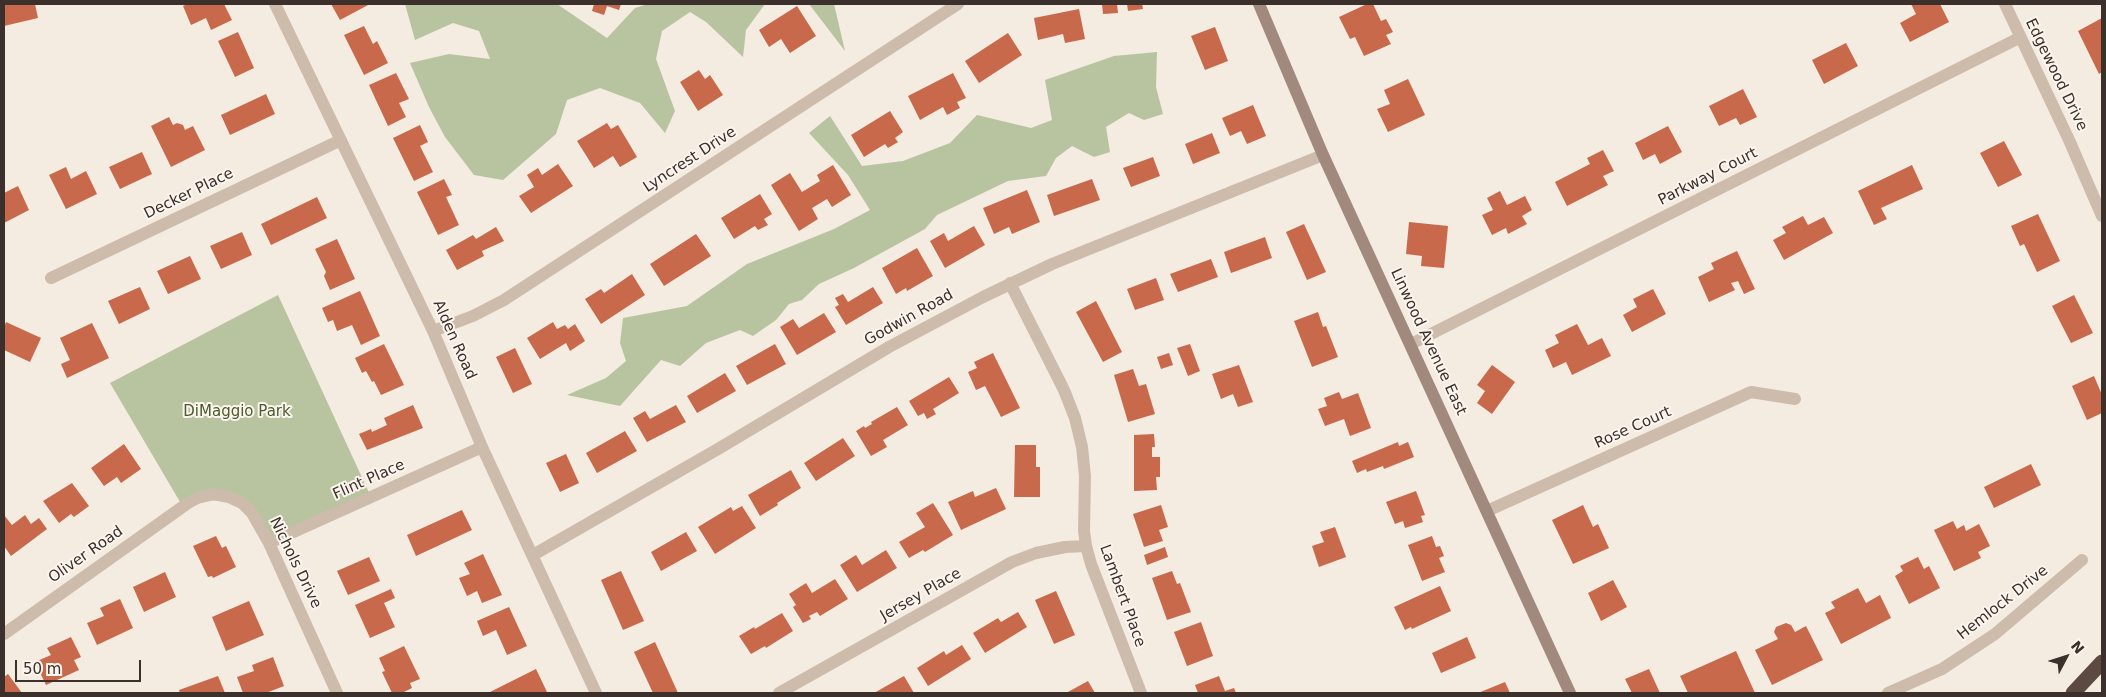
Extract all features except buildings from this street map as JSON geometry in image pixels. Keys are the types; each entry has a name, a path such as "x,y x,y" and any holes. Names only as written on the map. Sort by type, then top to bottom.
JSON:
{"highway":[{"path":"2073,693 2102,662"}],"main road":[{"name":"Linwood Avenue East","path":"1259,4 1324,155 1570,693"}],"street":[{"name":"Alden Road","path":"275,4 433,331 482,447 596,693"},
{"name":"Lyncrest Drive","path":"433,331 473,316 504,300 958,4"},
{"name":"Edgewood Drive","path":"2005,4 2019,38 2069,140 2102,216"},
{"name":"Parkway Court","path":"1411,344 2019,38"},
{"name":"Decker Place","path":"51,278 341,140"},
{"name":"Godwin Road","path":"533,555 718,449 889,347 1010,283 1052,264 1324,155"},
{"name":"Lambert Place","path":"1010,283 1064,390 1075,418 1082,446 1085,476 1084,531 1086,546 1091,564 1140,693"},
{"name":"Rose Court","path":"1487,511 1751,392 1795,399"},
{"name":"Flint Place","path":"269,543 482,447"},
{"name":"Nichols Drive","path":"188,503 199,497 213,494 229,497 242,503 252,513 269,543 338,693"},
{"name":"Oliver Road","path":"4,634 188,503"},
{"name":"Jersey Place","path":"779,693 1012,562 1036,553 1065,547 1086,546"},
{"name":"Hemlock Drive","path":"1888,693 1942,669 1995,634 2082,560"}],"green space":[{"path":"405,4 557,4 607,38 635,8 648,4 765,4 746,30 743,57 706,22 690,12 662,31 656,59 675,111 665,133 640,103 600,88 567,100 556,134 503,180 474,175 445,137 429,107 410,63 449,54 490,59 479,31 453,23 415,40"},
{"path":"809,4 834,4 845,51"},
{"path":"1157,52 1156,87 1163,114 1144,120 1129,113 1106,127 1110,152 1094,157 1072,146 1056,158 1046,176 1008,181 937,215 925,229 854,268 819,284 802,300 789,304 776,320 753,336 740,330 706,343 680,366 661,360 620,406 567,395 606,378 626,361 620,343 623,318 687,306 747,264 834,229 870,210 848,175 809,133 830,116 862,166 903,161 950,143 977,115 1031,128 1052,120 1045,80 1114,56"},
{"name":"DiMaggio Park","path":"278,295 371,497 269,543 252,513 229,497 183,507 110,383"}]}
